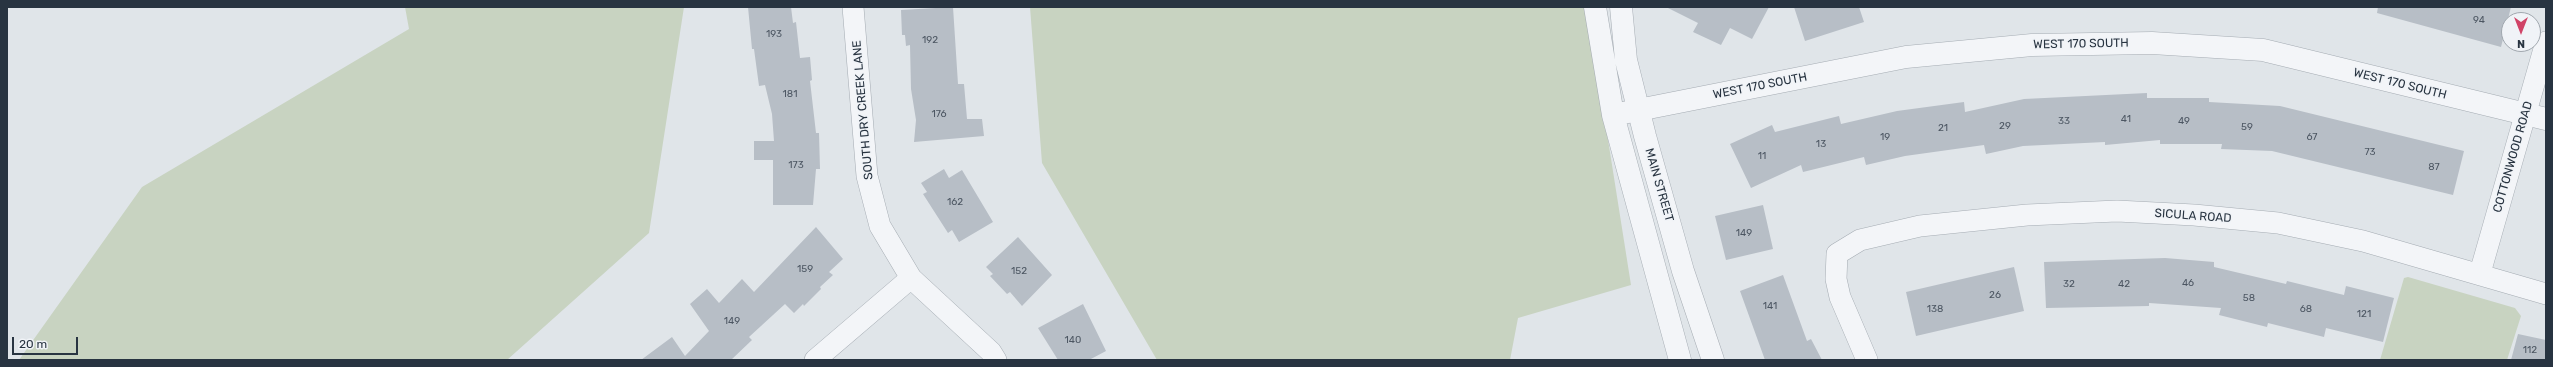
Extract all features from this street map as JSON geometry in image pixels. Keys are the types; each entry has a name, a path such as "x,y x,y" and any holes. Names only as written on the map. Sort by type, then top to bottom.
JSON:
{"street":[{"name":"SOUTH DRY CREEK LANE","path":"853,7 867,176 880,226 911,278 991,352 996,360"},
{"path":"1595,7 1613,115 1680,360"},
{"name":"MAIN STREET","path":"1621,7 1626,60 1639,110 1683,271 1713,360"},
{"name":"COTTONWOOD ROAD","path":"2480,273 2546,42"},
{"name":"WEST 170 SOUTH","path":"1613,115 1906,57 2032,45 2152,43 2263,50 2546,119"},
{"name":"SICULA ROAD","path":"1867,360 1840,297 1836,279 1837,254 1860,240 1920,226 2027,214 2117,211 2194,214 2278,223 2363,241 2480,273 2546,294"},
{"path":"815,360 911,278"}],"green space":[{"path":"405,7 684,7 649,233 507,360 19,360 142,187 409,29"},
{"path":"1030,7 1587,7 1631,285 1518,318 1510,360 1157,360 1042,163"},
{"path":"2408,277 2515,308 2521,316 2507,360 2380,360 2404,278"}],"building":[{"path":"748,7 791,7 793,23 796,22 800,58 810,57 812,80 810,81 816,133 819,133 820,169 816,169 813,205 773,205 773,160 754,160 754,141 774,141 772,114 765,85 759,86 754,49 752,49"},
{"path":"953,7 958,84 964,84 967,119 982,119 984,136 914,142 916,120 911,89 910,45 906,46 905,35 902,35 901,10"},
{"path":"1666,7 1769,7 1752,39 1730,28 1721,45 1693,32 1698,23"},
{"path":"1794,7 1859,7 1864,22 1805,41"},
{"path":"2378,7 2511,7 2510,12 2501,12 2501,47 2377,13"},
{"path":"2147,93 2147,98 2209,98 2209,102 2280,106 2464,151 2453,195 2272,151 2221,149 2222,144 2160,144 2160,140 2105,145 2105,142 2023,146 1986,154 1984,145 1905,156 1866,165 1864,157 1803,172 1801,165 1751,188 1730,144 1772,125 1775,132 1839,116 1841,124 1897,111 1964,102 1965,112 2024,99"},
{"path":"944,169 949,178 962,170 993,222 959,242 952,230 948,233 923,194 927,192 921,183"},
{"path":"1763,205 1773,249 1726,260 1715,216"},
{"path":"816,227 843,259 829,272 833,275 820,287 821,289 804,306 803,304 794,313 785,304 749,337 752,340 731,360 641,360 672,337 685,356 709,331 690,304 707,289 719,303 742,279 754,292"},
{"path":"1018,237 1052,275 1022,306 1010,292 1007,294 990,276 993,274 986,267"},
{"path":"2165,258 2214,262 2214,267 2286,284 2287,281 2344,295 2346,286 2394,298 2383,342 2326,328 2324,337 2268,323 2267,327 2219,315 2221,308 2149,303 2149,306 2046,308 2044,262"},
{"path":"2014,267 2024,311 1916,336 1906,292"},
{"path":"1783,275 1807,341 1811,339 1822,360 1765,360 1740,291"},
{"path":"1083,304 1106,351 1089,360 1058,360 1038,328"},
{"path":"2518,334 2546,340 2546,360 2511,360"}]}
